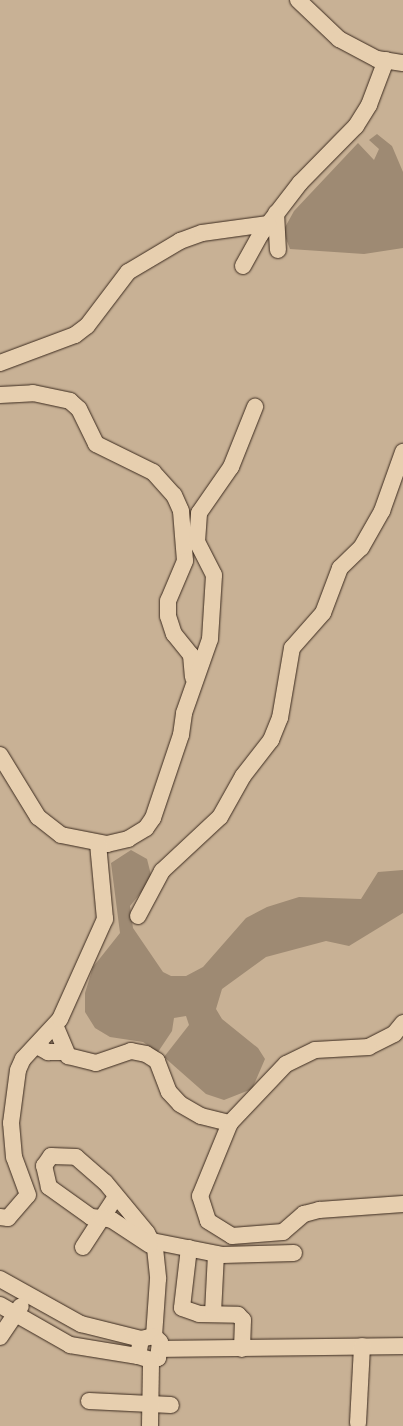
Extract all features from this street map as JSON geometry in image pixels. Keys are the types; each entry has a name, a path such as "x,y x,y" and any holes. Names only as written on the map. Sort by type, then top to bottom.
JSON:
{"lane":[{"path":"298,0 339,39 386,60 403,63"},
{"path":"243,266 272,219 356,126 369,104 386,60"},
{"path":"272,219 278,250"},
{"path":"0,363 75,335 86,326 128,272 180,241 202,233 272,219"},
{"path":"0,395 33,393 70,402 79,409 96,444 153,472 166,483 181,511 185,561 168,601 168,616 174,634 191,655 195,665 174,724"},
{"path":"0,755 50,829 98,843 128,839 146,828 153,818 181,735 184,713 210,640 214,575 197,542 199,513 230,466 255,407"},
{"path":"138,916 162,871 220,817 243,776 271,740 280,718 292,648 323,613 340,568 361,548 382,511 403,452"},
{"path":"181,511 199,513"},
{"path":"0,1217 8,1218 28,1195 14,1158 8,1078 55,1025 105,919 98,843"},
{"path":"402,1024 369,1047 304,1054 276,1073 230,1123 215,1167 200,1188 202,1212 215,1229 232,1236 265,1236 283,1232 304,1214 319,1210 403,1204"},
{"path":"55,1025 65,1052"},
{"path":"37,1046 48,1052 65,1052 86,1063 131,1051 146,1054 157,1061 170,1092 180,1104 201,1116 230,1123"},
{"path":"150,1426 149,1348 158,1313 153,1244 115,1198 105,1182 76,1157 51,1156 44,1166 49,1187 91,1217 112,1220 153,1244 189,1248 216,1254 294,1253"},
{"path":"83,1247 115,1198"},
{"path":"189,1248 182,1308 186,1312 238,1316 243,1320 242,1348"},
{"path":"213,1313 216,1254"},
{"path":"0,1279 82,1324 149,1348"},
{"path":"0,1337 29,1295"},
{"path":"0,1304 70,1345 149,1348 403,1346"},
{"path":"358,1423 362,1346"},
{"path":"89,1401 171,1405"}],"shaded area":[{"path":"0,0 403,0 403,1426 0,1426"},
{"path":"377,134 392,146 403,172 403,248 364,254 290,249 283,231 294,211 358,143 374,160 379,149 369,140"},
{"path":"131,850 147,859 152,879 130,906 133,928 163,972 171,976 186,976 203,967 246,918 267,907 299,897 361,899 378,872 403,870 403,913 349,946 326,941 266,957 222,989 216,1009 222,1019 258,1048 265,1059 252,1089 224,1100 206,1094 164,1057 189,1025 186,1016 174,1018 172,1031 158,1052 143,1042 110,1037 95,1028 85,1012 85,993 93,967 120,933 111,863"}]}
